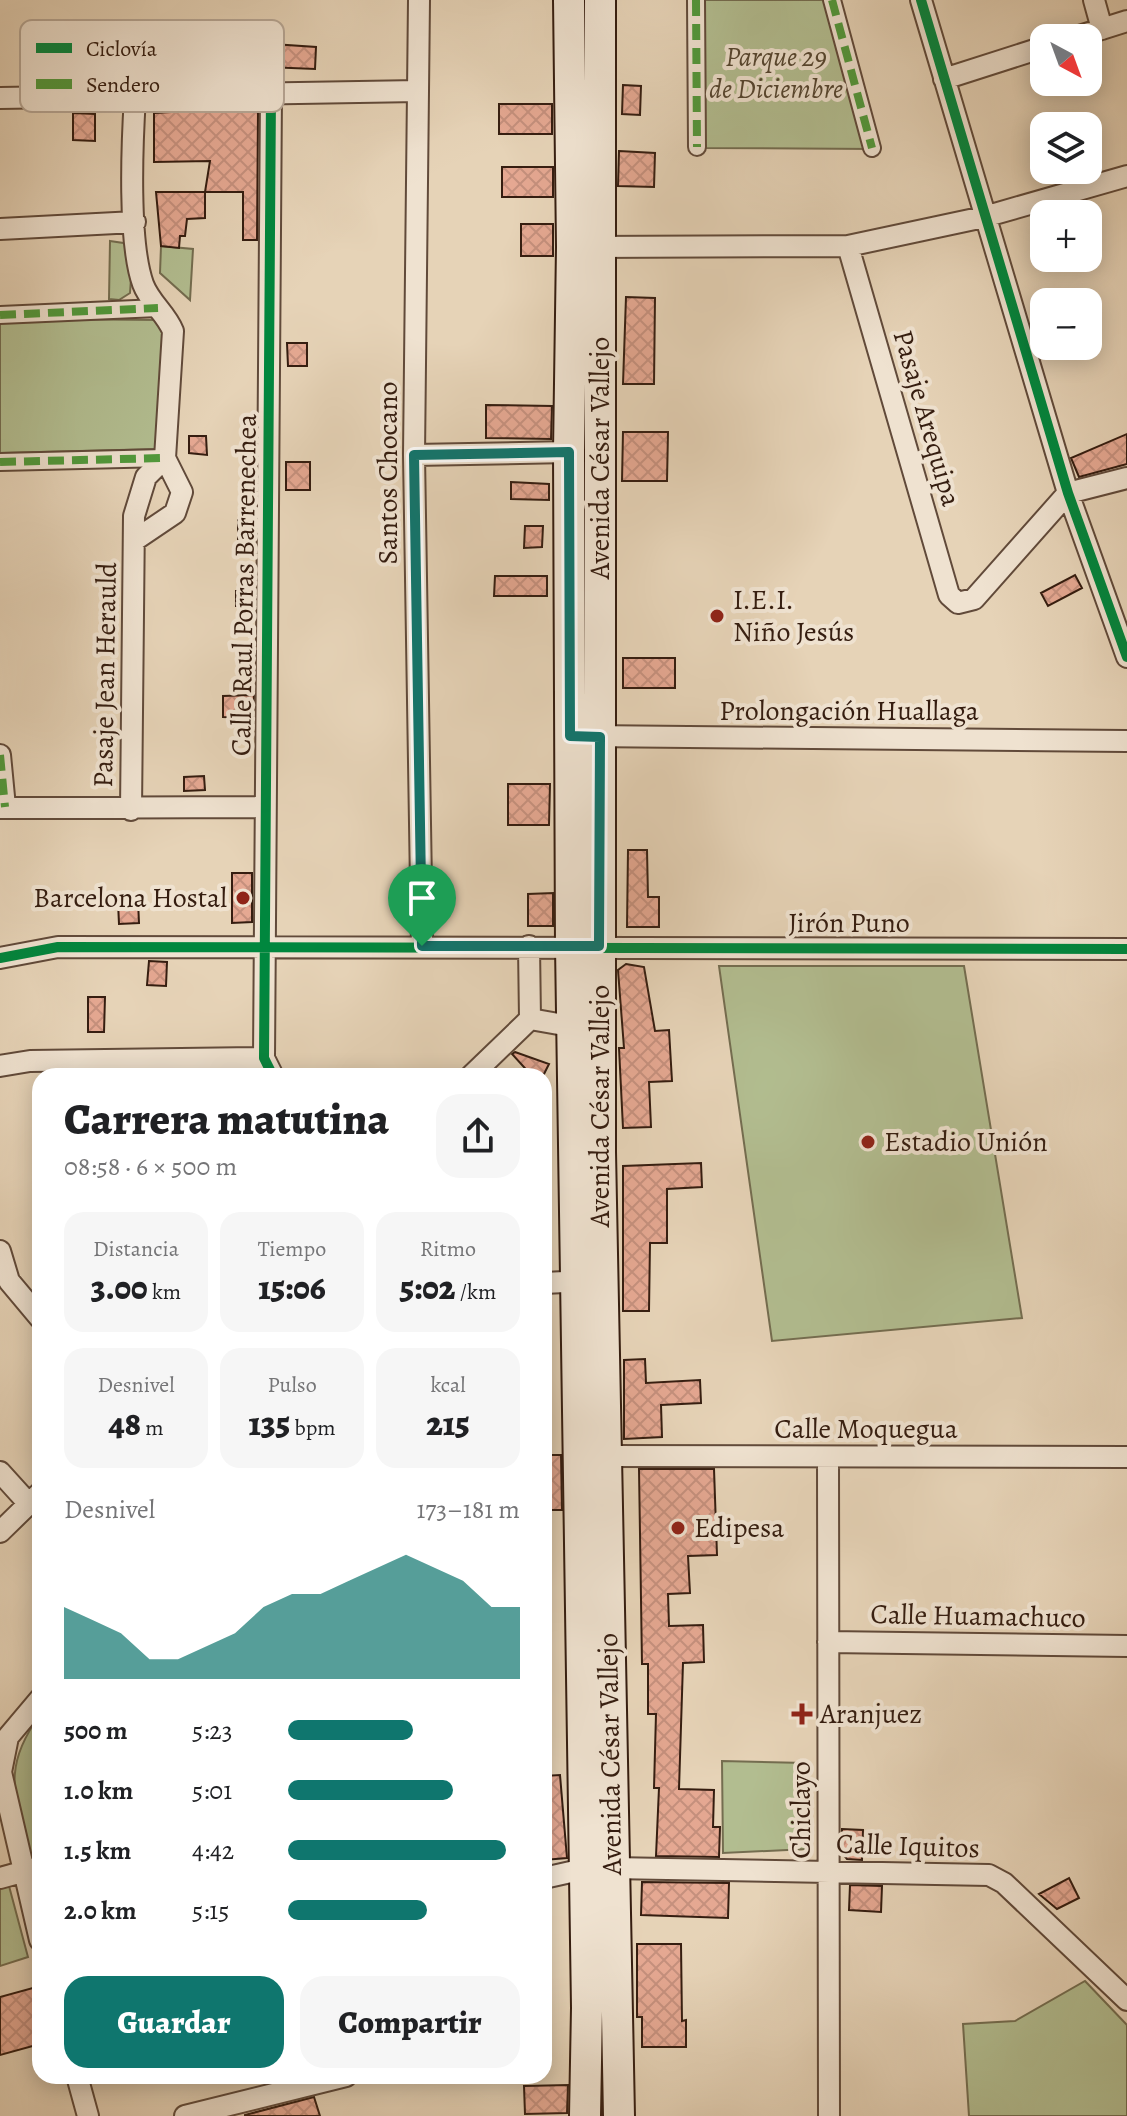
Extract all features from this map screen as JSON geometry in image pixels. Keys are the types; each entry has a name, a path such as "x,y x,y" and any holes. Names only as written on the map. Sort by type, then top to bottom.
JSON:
{"main road":[{"name":"Avenida César Vallejo","path":"569,0 585,247 585,946 598,1868 585,2116"},
{"name":"Avenida César Vallejo","path":"585,736 569,452 600,0"},
{"name":"Avenida César Vallejo","path":"589,1281 604,1456 593,1512"},
{"name":"Avenida César Vallejo","path":"598,1868 619,2116"}],"street":[{"name":"Santos Chocano","path":"419,0 414,455 422,946"},
{"path":"696,0 697,147"},
{"path":"832,0 872,148"},
{"path":"921,0 1068,493 1127,657"},
{"path":"1094,0 1101,24"},
{"path":"1102,29 1127,21"},
{"path":"944,79 1030,51"},
{"path":"284,93 418,91"},
{"path":"0,98 20,98"},
{"name":"Pasaje Jean Herauld","path":"135,112 135,222 142,282 158,308 168,317 173,331 165,458 177,478 181,502 169,518 135,540"},
{"name":"Calle Raul Porras Barrenechea","path":"269,1067 265,807 271,112"},
{"path":"585,247 848,246 984,217 1127,176"},
{"path":"0,229 135,222"},
{"name":"Pasaje Arequipa","path":"848,246 949,595 958,603 974,599 1068,493"},
{"path":"0,315 158,308"},
{"path":"414,455 569,452"},
{"path":"0,462 165,458"},
{"name":"Pasaje Jean Herauld","path":"131,810 135,540 139,492 146,477 165,458"},
{"path":"1068,493 1127,478"},
{"name":"Prolongación Huallaga","path":"585,736 1127,741"},
{"path":"0,755 3,807 131,810 265,807"},
{"path":"479,1068 530,1019 529,946"},
{"name":"Jirón Puno","path":"0,958 58,947 1127,949"},
{"path":"530,1019 586,1028"},
{"path":"0,1066 30,1061 269,1067"},
{"path":"0,1251 9,1281 32,1308"},
{"path":"552,1283 589,1281"},
{"name":"Calle Moquegua","path":"604,1456 1127,1457"},
{"name":"Chiclayo","path":"828,1457 829,2116"},
{"path":"0,1472 32,1497"},
{"path":"0,1532 32,1501"},
{"name":"Calle Huamachuco","path":"828,1642 1127,1646"},
{"path":"0,1878 31,1870 1,1772 8,1737 32,1708"},
{"name":"Calle Iquitos","path":"552,1877 598,1868 989,1875 1004,1883 1127,2000"},
{"path":"79,2084 88,2116"},
{"path":"185,2116 311,2084"}],"green space":[{"name":"Parque 29 de Diciembre","path":"703,0 833,0 874,149 702,148"},
{"path":"110,241 130,244 133,249 130,293 119,300 109,299"},
{"path":"161,246 193,249 190,300 160,273"},
{"path":"32,319 162,320 166,333 159,449 0,453 0,322"},
{"name":"Estadio Unión","path":"719,966 964,966 1022,1318 772,1341"},
{"path":"32,1728 32,1857 29,1858 15,1784 20,1752"},
{"path":"722,1761 805,1763 807,1849 723,1853"},
{"path":"9,1886 28,1957 0,1966 0,1889"},
{"path":"1085,1981 1127,2025 1127,2116 969,2116 963,2024 1015,2021"}],"building":[{"path":"284,45 316,47 315,69 284,68"},
{"path":"623,85 641,86 640,115 622,114"},
{"path":"499,104 552,104 552,134 499,134"},
{"path":"258,112 257,240 243,240 243,192 205,192 210,161 154,162 154,113"},
{"path":"73,113 95,114 95,141 73,140"},
{"path":"619,151 655,153 654,187 618,186"},
{"path":"502,167 553,167 553,197 502,197"},
{"path":"156,192 205,192 205,218 187,219 185,236 180,236 179,248 161,246"},
{"path":"521,224 553,224 553,256 521,256"},
{"path":"626,297 655,298 654,384 623,384"},
{"path":"287,343 307,343 307,366 288,366"},
{"path":"486,405 552,406 551,439 486,438"},
{"path":"623,432 668,432 667,481 622,481"},
{"path":"1127,434 1127,464 1079,477 1071,458"},
{"path":"189,436 206,436 207,455 189,453"},
{"path":"286,462 310,462 310,490 286,490"},
{"path":"511,482 549,484 549,500 511,499"},
{"path":"238,520 255,521 255,544 238,544"},
{"path":"525,526 543,526 542,547 524,548"},
{"path":"1075,575 1082,588 1048,606 1041,593"},
{"path":"495,576 547,576 547,596 494,596"},
{"path":"236,591 254,592 254,606 236,606"},
{"path":"623,658 675,658 675,688 623,688"},
{"path":"254,695 253,718 223,717 223,696"},
{"path":"204,776 205,790 184,791 184,777"},
{"path":"508,784 550,784 549,825 508,825"},
{"path":"628,850 647,850 648,897 659,897 659,927 627,927"},
{"name":"Barcelona Hostal","path":"232,873 252,873 252,922 232,923"},
{"path":"553,893 553,926 528,926 528,894"},
{"path":"138,901 139,923 119,924 118,902"},
{"path":"149,961 167,962 166,986 147,985"},
{"path":"626,964 644,967 655,1031 669,1030 672,1081 649,1082 651,1127 623,1128 619,1048 624,1048 618,970"},
{"path":"88,997 105,997 104,1032 88,1032"},
{"path":"515,1052 549,1064 547,1068 525,1068 512,1054"},
{"path":"701,1163 702,1187 667,1189 667,1243 650,1243 649,1311 623,1311 623,1166"},
{"path":"645,1359 646,1383 700,1380 701,1403 661,1405 662,1437 624,1439 624,1360"},
{"path":"552,1455 561,1455 562,1510 552,1510"},
{"path":"639,1469 714,1469 717,1555 688,1556 690,1593 668,1594 669,1626 703,1625 704,1662 683,1663 679,1789 714,1790 713,1827 720,1827 719,1857 656,1856 659,1788 654,1788 656,1714 648,1714 648,1664 642,1664"},
{"path":"560,1775 567,1858 552,1859 552,1776"},
{"path":"842,1829 863,1830 862,1860 847,1859 842,1853"},
{"path":"1069,1878 1079,1898 1057,1909 1039,1894"},
{"path":"642,1882 729,1883 728,1918 641,1915"},
{"path":"850,1885 882,1886 881,1912 849,1910"},
{"path":"637,1944 681,1944 682,2021 686,2020 686,2047 642,2047 642,2017 637,2017"},
{"path":"32,1988 32,2046 0,2055 0,1997"},
{"path":"568,2085 567,2113 525,2114 524,2086"},
{"path":"314,2097 320,2116 245,2116 245,2115"}],"marked path":[{"path":"696,0 697,147"},
{"path":"832,0 872,148"},
{"path":"0,315 158,308"},
{"path":"0,462 165,458"},
{"path":"0,755 5,807"}],"cycle path":[{"path":"921,0 1068,493 1127,657"},
{"path":"269,1068 264,1058 271,112"},
{"path":"0,958 58,947 1127,949"}],"place":[{"name":"I.E.I. Niño Jesús","path":"717,616"},
{"name":"Barcelona Hostal","path":"243,898"},
{"name":"Estadio Unión","path":"868,1142"},
{"name":"Edipesa","path":"678,1528"},
{"name":"Aranjuez","path":"802,1714"}],"route":[{"path":"569,452 570,736 600,737 599,946 422,946 414,455 569,452"}]}
